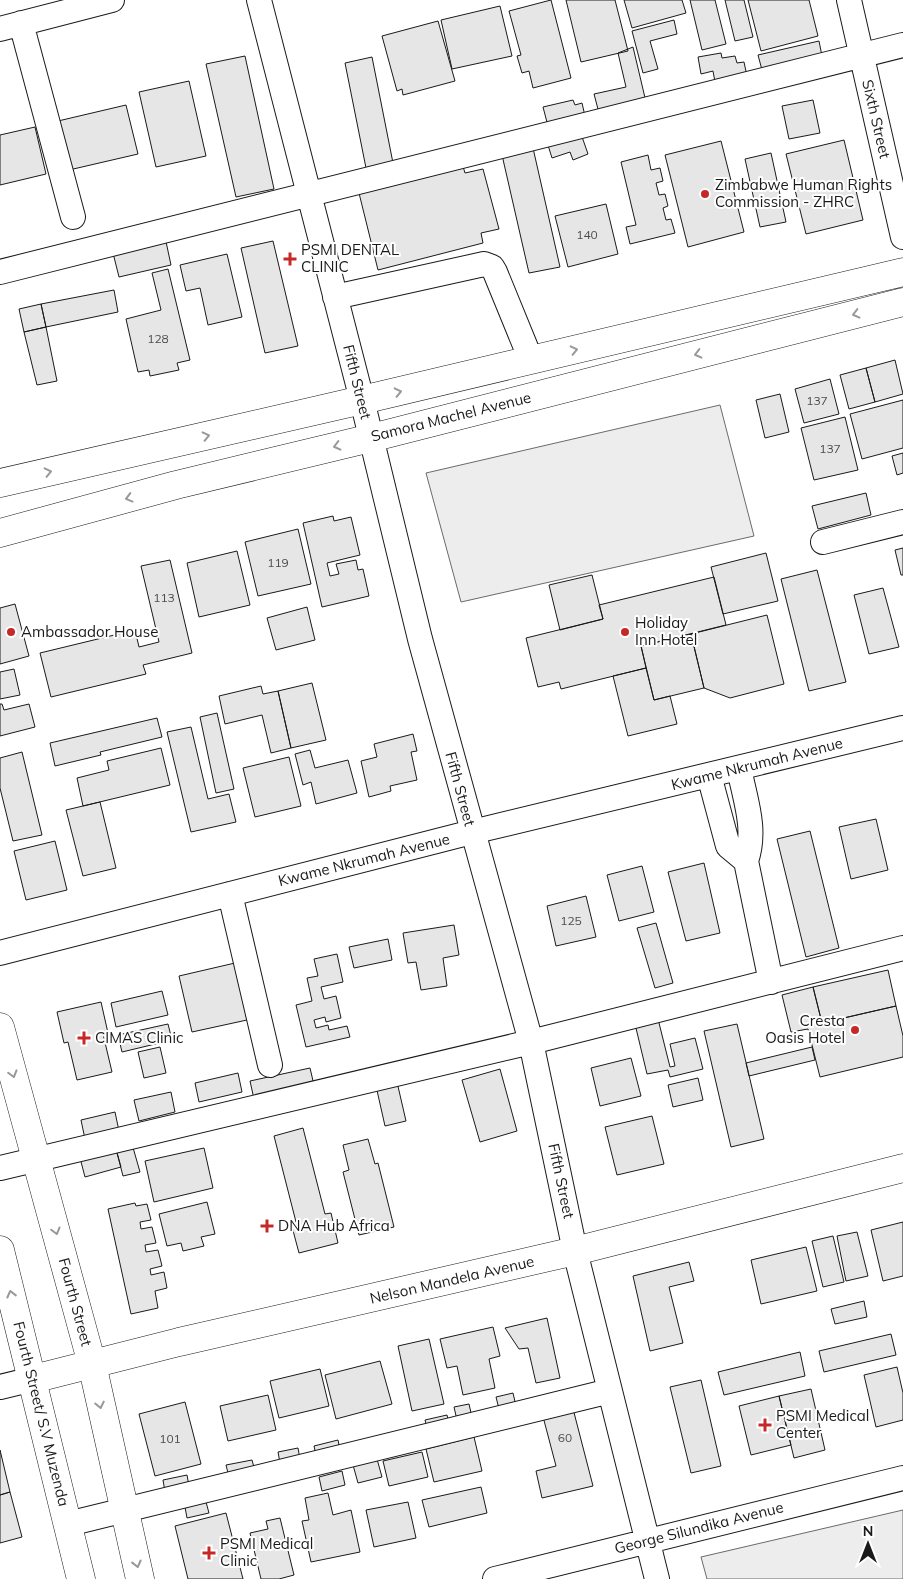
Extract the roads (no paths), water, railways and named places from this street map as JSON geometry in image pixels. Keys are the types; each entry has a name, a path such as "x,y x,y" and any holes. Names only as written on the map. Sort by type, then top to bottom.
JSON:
{"main road":[{"path":"0,483 362,400 903,272"},
{"name":"Samora Machel Avenue","path":"0,533 176,485 371,438 903,302"},
{"name":"Fourth Street","path":"0,1027 92,1364 123,1510 140,1579"},
{"name":"Nelson Mandela Avenue","path":"33,1379 575,1251 903,1168"},
{"name":"Fourth Street/ S.V Muzenda","path":"0,1250 81,1579"}],"street":[{"path":"73,217 10,26 112,0"},
{"name":"Fifth Street","path":"259,0 307,194 362,400 420,640 532,1042 575,1251 657,1579"},
{"name":"Sixth Street","path":"849,0 903,237"},
{"path":"0,272 903,45"},
{"path":"335,297 484,264 492,267 495,272 532,360"},
{"path":"823,542 903,522"},
{"name":"Kwame Nkrumah Avenue","path":"0,953 472,832 903,728"},
{"path":"739,768 752,831 752,845 746,861 771,982"},
{"path":"709,775 728,846 746,861"},
{"path":"230,894 270,1065"},
{"path":"0,1168 532,1042 903,948"},
{"name":"Nelson Mandela Avenue","path":"0,1387 33,1379"},
{"path":"68,1524 610,1391"},
{"name":"George Silundika Avenue","path":"495,1579 903,1478"}],"place":[{"name":"Zimbabwe Human Rights Commission - ZHRC","path":"705,194"},
{"name":"PSMI DENTAL CLINIC","path":"290,259"},
{"name":"Ambassador House","path":"11,632"},
{"name":"Holiday Inn Hotel","path":"625,632"},
{"name":"Cresta Oasis Hotel","path":"855,1030"},
{"name":"CIMAS Clinic","path":"84,1038"},
{"name":"DNA Hub Africa","path":"267,1226"},
{"name":"PSMI Medical Center","path":"765,1425"},
{"name":"PSMI Medical Clinic","path":"209,1553"}]}
